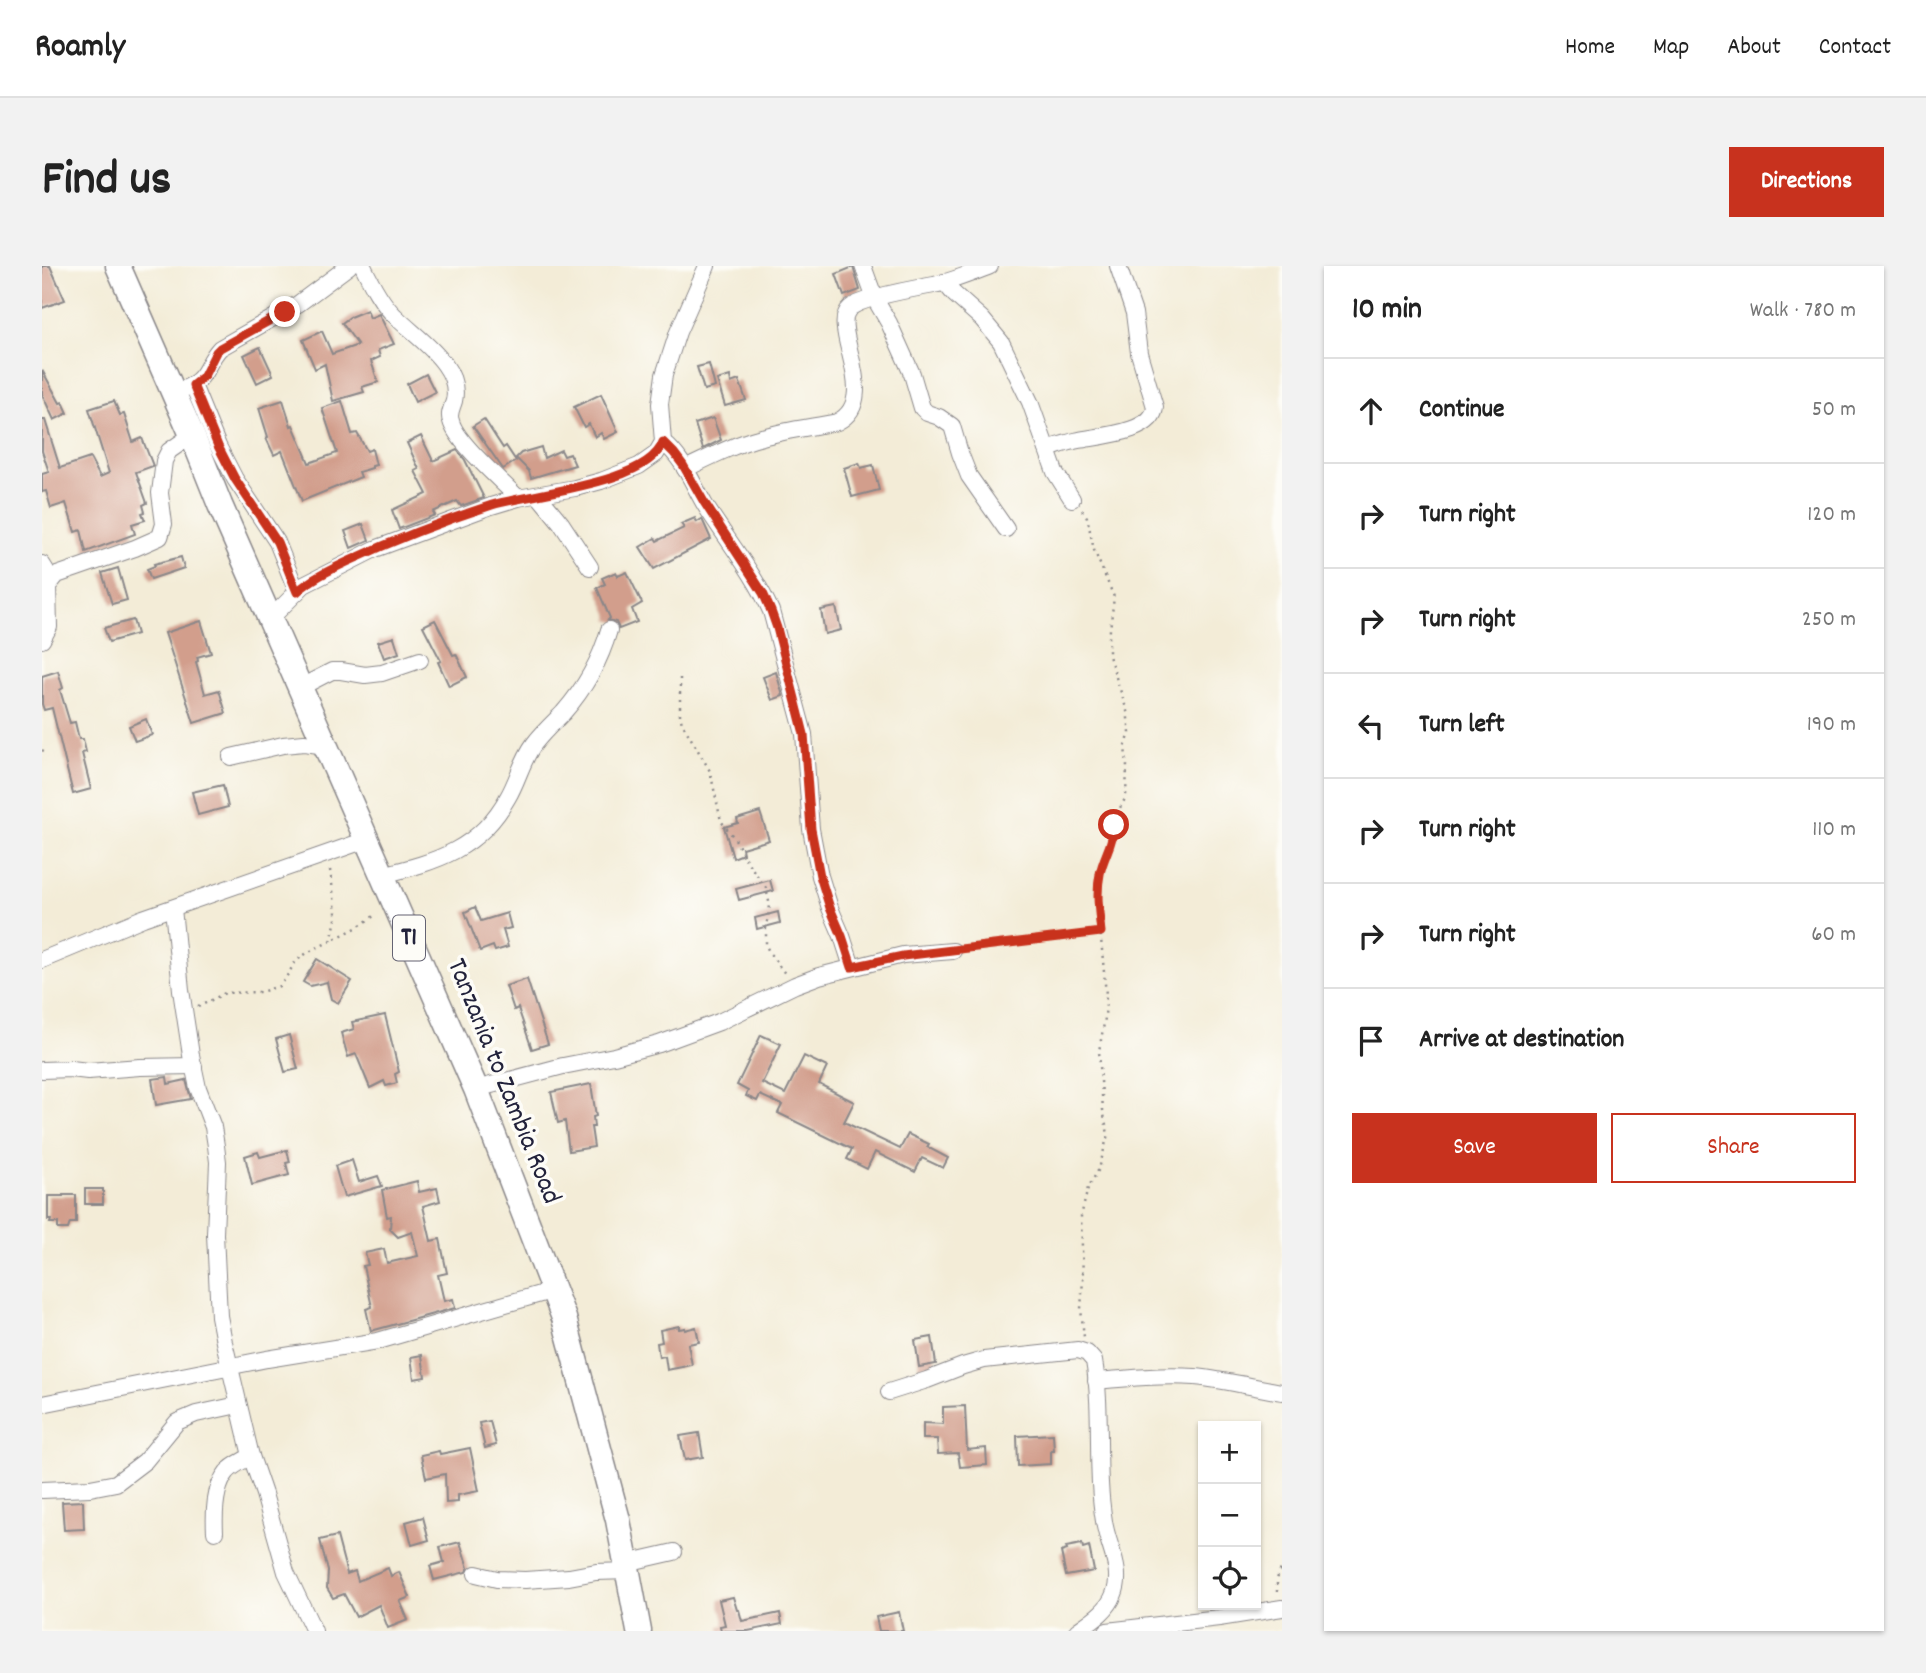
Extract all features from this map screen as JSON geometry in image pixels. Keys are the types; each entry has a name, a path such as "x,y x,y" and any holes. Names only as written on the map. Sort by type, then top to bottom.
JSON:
{"highway":[{"name":"Tanzania to Zambia Road","path":"118,266 184,389 192,435 220,505 476,1089 554,1290 568,1329 618,1520 639,1631"}],"street":[{"path":"297,592 277,542 235,479 213,434 184,389 204,376 220,348 298,304 349,266"},
{"path":"363,266 369,280 393,314 430,348 451,375 455,394 450,416 453,429 479,461 518,498"},
{"path":"271,618 304,585 375,549 518,498 575,488 625,472 656,454 663,442 660,404 664,375 678,332 707,266"},
{"path":"863,266 875,299 912,374 922,408 952,426 969,476 1006,529"},
{"path":"685,469 731,447 756,439 845,418 856,402 853,364 845,323 846,313 850,308 944,282 990,266"},
{"path":"1047,449 1078,440 1123,433 1152,418 1155,412 1139,353 1134,313 1118,266"},
{"path":"944,282 1001,342 1030,402 1055,472 1072,499"},
{"path":"42,640 49,627 48,586 57,575 160,537 164,524 160,493 164,461 169,451 192,435"},
{"path":"663,442 685,469 763,593 777,628 804,734 811,829 820,876 852,967"},
{"path":"538,495 561,523 590,567"},
{"path":"42,564 52,580"},
{"path":"382,875 423,865 451,853 475,837 492,821 509,795 534,743 565,711 594,670 609,630"},
{"path":"301,687 332,671 365,675 383,673 420,660"},
{"path":"231,757 283,745 304,743 327,746"},
{"path":"42,960 173,908 366,840"},
{"path":"173,908 177,958 194,1066 198,1088 213,1127 218,1163 215,1234 219,1316 251,1456 286,1572 314,1631"},
{"path":"476,1089 659,1044 719,1022 819,976 903,956 953,951"},
{"path":"42,1070 88,1071 194,1066"},
{"path":"42,1404 267,1359 377,1341 554,1290"},
{"path":"889,1392 984,1360 1078,1350 1087,1353 1094,1361 1103,1520 1118,1578 1115,1593 1108,1606 1077,1631"},
{"path":"1096,1381 1160,1376 1195,1377 1282,1392"},
{"path":"42,1490 90,1488 116,1483 145,1461 177,1422 196,1414 238,1405"},
{"path":"215,1532 217,1497 226,1474 251,1456"},
{"path":"476,1574 497,1579 525,1580 569,1577 627,1567 674,1552"},
{"path":"1107,1631 1279,1608"}],"path":[{"path":"1072,499 1087,517 1094,550 1112,592 1114,603 1109,638 1110,656 1130,729 1125,748 1126,797 1115,817 1113,835 1099,877 1098,904 1106,1005 1099,1051 1103,1110 1108,1134 1099,1169 1088,1188 1081,1216 1081,1319 1087,1353"},
{"path":"680,678 682,723 710,771 721,821 766,888 770,906 766,946 795,985"},
{"path":"326,855 336,911 331,942"},
{"path":"185,1014 225,993 261,992 279,986 296,961 369,920 393,901"},
{"path":"953,951 1101,932"},
{"path":"1279,1608 1277,1579 1282,1565"}],"building":[{"path":"42,266 50,266 65,300 42,308"},
{"path":"853,267 860,290 844,296 836,274"},
{"path":"367,310 370,318 379,314 394,344 378,350 380,357 371,361 378,382 362,387 364,392 333,401 325,364 315,369 303,340 322,331 332,354 358,345 342,323"},
{"path":"260,347 273,375 257,383 244,355"},
{"path":"709,364 715,387 704,390 697,367"},
{"path":"42,370 68,413 54,420 42,394"},
{"path":"426,374 435,392 415,402 407,384"},
{"path":"730,376 731,383 739,380 746,400 725,406 717,380"},
{"path":"601,394 618,432 604,439 601,433 595,437 589,424 584,427 574,407"},
{"path":"283,400 291,426 293,425 309,463 337,453 322,408 342,401 352,434 357,433 367,451 372,449 376,465 359,472 361,477 302,501 282,451 274,455 266,438 268,437 259,408"},
{"path":"114,401 120,415 124,414 133,442 142,438 153,466 136,472 147,503 143,505 145,512 142,513 145,520 132,524 135,534 86,552 81,530 75,532 66,503 51,508 46,491 42,492 42,474 49,472 42,451 42,420 45,420 60,468 90,458 100,477 109,473 89,409"},
{"path":"713,418 721,440 703,449 695,424"},
{"path":"484,419 503,448 506,446 516,461 503,469 473,426"},
{"path":"421,436 433,461 457,450 484,498 461,506 457,501 433,512 435,515 399,529 392,510 427,494 415,471 419,469 407,443"},
{"path":"541,447 544,458 561,450 564,456 570,454 575,465 531,478 529,471 516,458 521,453"},
{"path":"859,463 861,468 873,465 879,490 852,497 844,468"},
{"path":"695,518 697,522 702,519 711,539 654,569 640,547 655,538 657,541 684,528 681,524"},
{"path":"363,524 369,540 351,548 345,531"},
{"path":"181,557 184,568 151,579 147,569 155,566 154,564"},
{"path":"118,568 127,600 112,604 102,573"},
{"path":"616,572 618,576 627,572 642,603 632,609 637,622 619,629 616,622 608,620 610,618 597,588 605,584 602,578"},
{"path":"836,607 841,630 825,634 821,610"},
{"path":"133,620 137,634 109,642 104,628"},
{"path":"435,620 467,677 449,686 438,662 441,661 423,626"},
{"path":"201,621 211,653 197,657 196,662 205,694 219,690 226,713 194,723 165,633"},
{"path":"394,637 399,653 384,658 378,642"},
{"path":"58,671 63,688 60,690 70,723 75,722 79,739 83,739 86,752 82,753 91,789 73,794 52,708 44,710 42,704 42,676"},
{"path":"776,672 783,696 772,700 763,677"},
{"path":"146,719 152,735 135,741 129,726"},
{"path":"223,785 228,807 198,815 192,792"},
{"path":"760,812 769,840 742,848 743,854 733,858 724,827 738,823 737,819"},
{"path":"770,880 773,891 739,900 736,889"},
{"path":"475,907 481,921 507,913 511,928 503,930 508,947 495,951 493,946 480,951 465,912"},
{"path":"778,912 780,923 757,929 755,918"},
{"path":"317,959 352,981 338,1003 331,999 327,982 310,986 303,982"},
{"path":"527,979 548,1044 532,1049 518,1008 514,1010 506,986"},
{"path":"385,1015 399,1072 395,1074 397,1083 386,1086 384,1081 370,1088 356,1054 348,1057 341,1033 354,1029 352,1022"},
{"path":"289,1035 298,1069 285,1072 276,1039"},
{"path":"761,1035 781,1044 762,1083 785,1094 804,1056 827,1067 819,1084 854,1102 844,1122 900,1149 908,1134 929,1144 927,1147 948,1158 943,1168 922,1158 915,1172 875,1152 867,1169 847,1159 852,1149 778,1113 782,1105 760,1095 757,1101 746,1096 748,1091 737,1085"},
{"path":"167,1077 168,1084 186,1080 191,1099 156,1105 152,1079"},
{"path":"591,1084 596,1116 593,1117 594,1127 591,1127 594,1147 569,1151 565,1121 558,1123 551,1092"},
{"path":"287,1150 289,1175 252,1185 245,1156 258,1152 260,1157"},
{"path":"352,1160 359,1182 378,1176 382,1186 344,1197 335,1166"},
{"path":"417,1181 419,1192 437,1188 440,1201 423,1206 431,1241 440,1239 447,1273 438,1275 444,1301 453,1299 455,1308 371,1331 366,1309 372,1307 363,1266 368,1265 365,1253 384,1249 387,1263 418,1256 412,1232 398,1237 390,1229 391,1216 387,1217 382,1190"},
{"path":"85,1189 103,1189 103,1204 85,1204"},
{"path":"76,1195 76,1223 70,1223 68,1229 58,1229 58,1223 50,1223 51,1220 48,1220 48,1196"},
{"path":"679,1326 679,1329 685,1330 696,1327 699,1342 688,1344 692,1365 667,1370 665,1356 659,1357 657,1343 662,1342 660,1330"},
{"path":"932,1337 936,1364 919,1367 915,1340"},
{"path":"422,1355 425,1377 414,1379 411,1357"},
{"path":"965,1406 967,1450 986,1448 987,1465 960,1467 958,1453 938,1454 937,1439 923,1439 923,1423 943,1424 943,1407"},
{"path":"490,1421 496,1445 485,1448 479,1423"},
{"path":"699,1433 703,1457 685,1460 680,1436"},
{"path":"1053,1434 1054,1451 1051,1451 1051,1464 1018,1466 1017,1436"},
{"path":"470,1448 479,1491 458,1495 458,1502 446,1503 445,1474 426,1478 421,1455"},
{"path":"83,1501 84,1529 64,1530 62,1502"},
{"path":"423,1517 429,1540 412,1545 406,1522"},
{"path":"337,1536 347,1574 355,1571 358,1581 388,1568 391,1576 399,1572 410,1597 400,1601 408,1620 388,1628 379,1605 356,1617 344,1594 333,1598 327,1588 328,1571 320,1540"},
{"path":"460,1542 468,1568 466,1572 434,1580 430,1566 444,1562 440,1547"},
{"path":"1082,1544 1083,1548 1089,1546 1094,1571 1066,1576 1061,1552 1067,1550 1066,1547"},
{"path":"733,1597 742,1621 780,1613 782,1624 748,1631 721,1631 720,1626 725,1625 719,1600"},
{"path":"899,1612 903,1631 879,1631 876,1617"}],"route":[{"path":"285,312 220,348 204,376 193,385 218,446 235,479 277,542 297,592 304,585 375,549 491,506 601,481 639,466 660,450 663,442 670,448 763,593 777,628 804,734 811,829 820,876 852,967 903,956 1101,932 1099,877 1114,825"}]}
